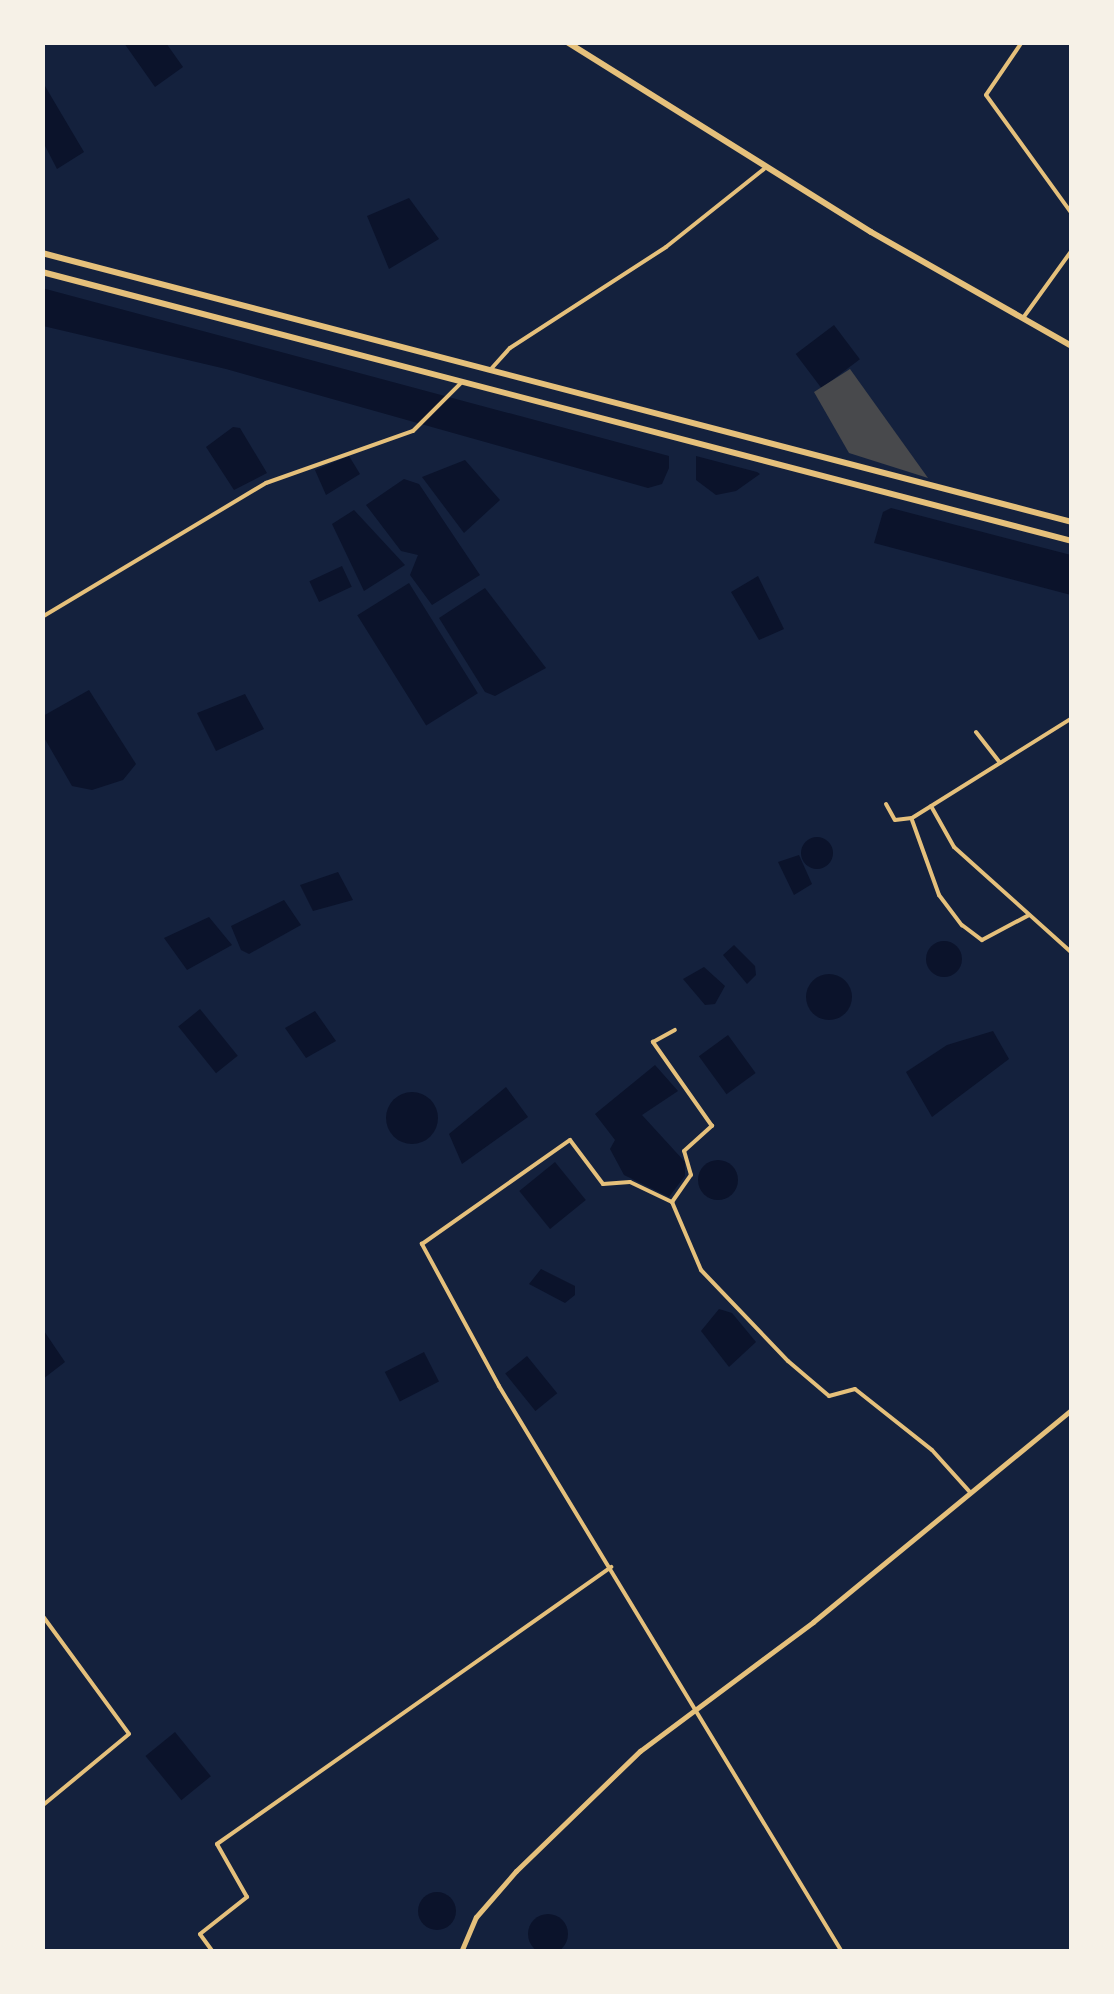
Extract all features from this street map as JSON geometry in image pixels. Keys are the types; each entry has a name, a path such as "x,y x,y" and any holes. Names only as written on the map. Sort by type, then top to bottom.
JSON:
{"highway":[{"path":"566,42 766,168 1072,346"},
{"path":"42,253 1072,522"},
{"path":"42,272 1072,541"}],"main road":[{"path":"461,1952 476,1917 516,1871 696,1704 813,1622 1072,1409"}],"street":[{"path":"1022,42 986,95 1072,214"},
{"path":"491,369 510,348 666,246 766,168"},
{"path":"1023,318 1072,250"},
{"path":"42,617 266,483 413,431 462,382"},
{"path":"886,804 895,820 912,818 1072,718"},
{"path":"976,732 1000,763"},
{"path":"931,806 954,847 1072,954"},
{"path":"912,818 939,895 962,924 982,940 1029,915"},
{"path":"672,1202 691,1175 684,1151 712,1126 653,1042 675,1030"},
{"path":"842,1952 696,1704 499,1386 422,1244 570,1140 603,1184 630,1182 672,1202 701,1270 788,1361 829,1396 855,1390 932,1450 970,1492"},
{"path":"213,1952 200,1934 247,1897 217,1844 611,1567"},
{"path":"42,1615 129,1734 42,1806"}],"water":[{"path":"124,43 166,43 183,67 155,87"},
{"path":"42,81 84,152 57,169 43,142"},
{"path":"409,198 439,239 389,269 367,216"},
{"path":"42,288 669,456 669,468 662,484 648,488 226,369 43,326"},
{"path":"834,325 860,359 822,388 796,354"},
{"path":"233,427 240,428 267,473 234,490 206,447"},
{"path":"349,456 360,474 326,495 315,470"},
{"path":"696,456 760,474 736,491 716,495 696,480"},
{"path":"465,460 500,500 464,533 422,477"},
{"path":"404,479 419,484 480,575 432,605 410,575 418,555 401,551 366,505"},
{"path":"891,508 1071,555 1071,595 874,543 883,512"},
{"path":"354,510 405,565 364,591 332,524"},
{"path":"342,566 352,587 319,602 309,581"},
{"path":"758,576 784,629 759,640 731,592"},
{"path":"409,583 478,693 426,726 357,615"},
{"path":"485,588 546,668 495,696 485,692 439,618"},
{"path":"89,690 136,764 123,780 92,790 72,786 42,734 43,716"},
{"path":"245,694 264,729 216,751 197,713"},
{"path":"817,837 828,842 833,853 828,864 817,869 806,864 801,853 806,842"},
{"path":"799,855 812,884 794,895 778,862"},
{"path":"338,872 353,900 313,911 300,885"},
{"path":"284,900 301,925 249,954 241,950 231,926"},
{"path":"209,917 232,945 187,970 164,938"},
{"path":"944,941 957,946 962,959 957,972 944,977 931,972 926,959 931,946"},
{"path":"734,945 755,966 756,975 747,984 723,955"},
{"path":"704,967 725,986 715,1004 705,1005 683,979"},
{"path":"829,974 845,981 852,997 845,1013 829,1020 813,1013 806,997 813,981"},
{"path":"200,1009 238,1056 216,1073 178,1027"},
{"path":"315,1011 336,1041 306,1058 285,1028"},
{"path":"993,1031 1009,1059 932,1117 906,1072 947,1045"},
{"path":"728,1035 756,1073 727,1094 699,1056"},
{"path":"655,1065 678,1091 642,1115 685,1162 685,1176 669,1197 624,1175 610,1149 615,1140 595,1114"},
{"path":"506,1087 528,1117 462,1164 449,1134"},
{"path":"412,1092 430,1100 438,1118 430,1136 412,1144 394,1136 386,1118 394,1100"},
{"path":"718,1160 732,1166 738,1180 732,1194 718,1200 704,1194 698,1180 704,1166"},
{"path":"555,1162 586,1200 550,1229 519,1191"},
{"path":"541,1269 575,1286 575,1295 565,1303 529,1284"},
{"path":"719,1309 732,1313 756,1342 729,1367 701,1331"},
{"path":"42,1328 65,1362 43,1379 42,1379"},
{"path":"424,1352 439,1381 400,1401 385,1372"},
{"path":"527,1356 557,1393 535,1411 505,1374"},
{"path":"175,1732 211,1776 181,1800 145,1756"},
{"path":"437,1892 451,1897 456,1911 451,1925 437,1930 423,1925 418,1911 423,1897"},
{"path":"548,1914 562,1920 568,1934 562,1948 548,1954 534,1948 528,1934 534,1920"}],"building":[{"path":"850,369 928,478 849,453 814,392"}]}
